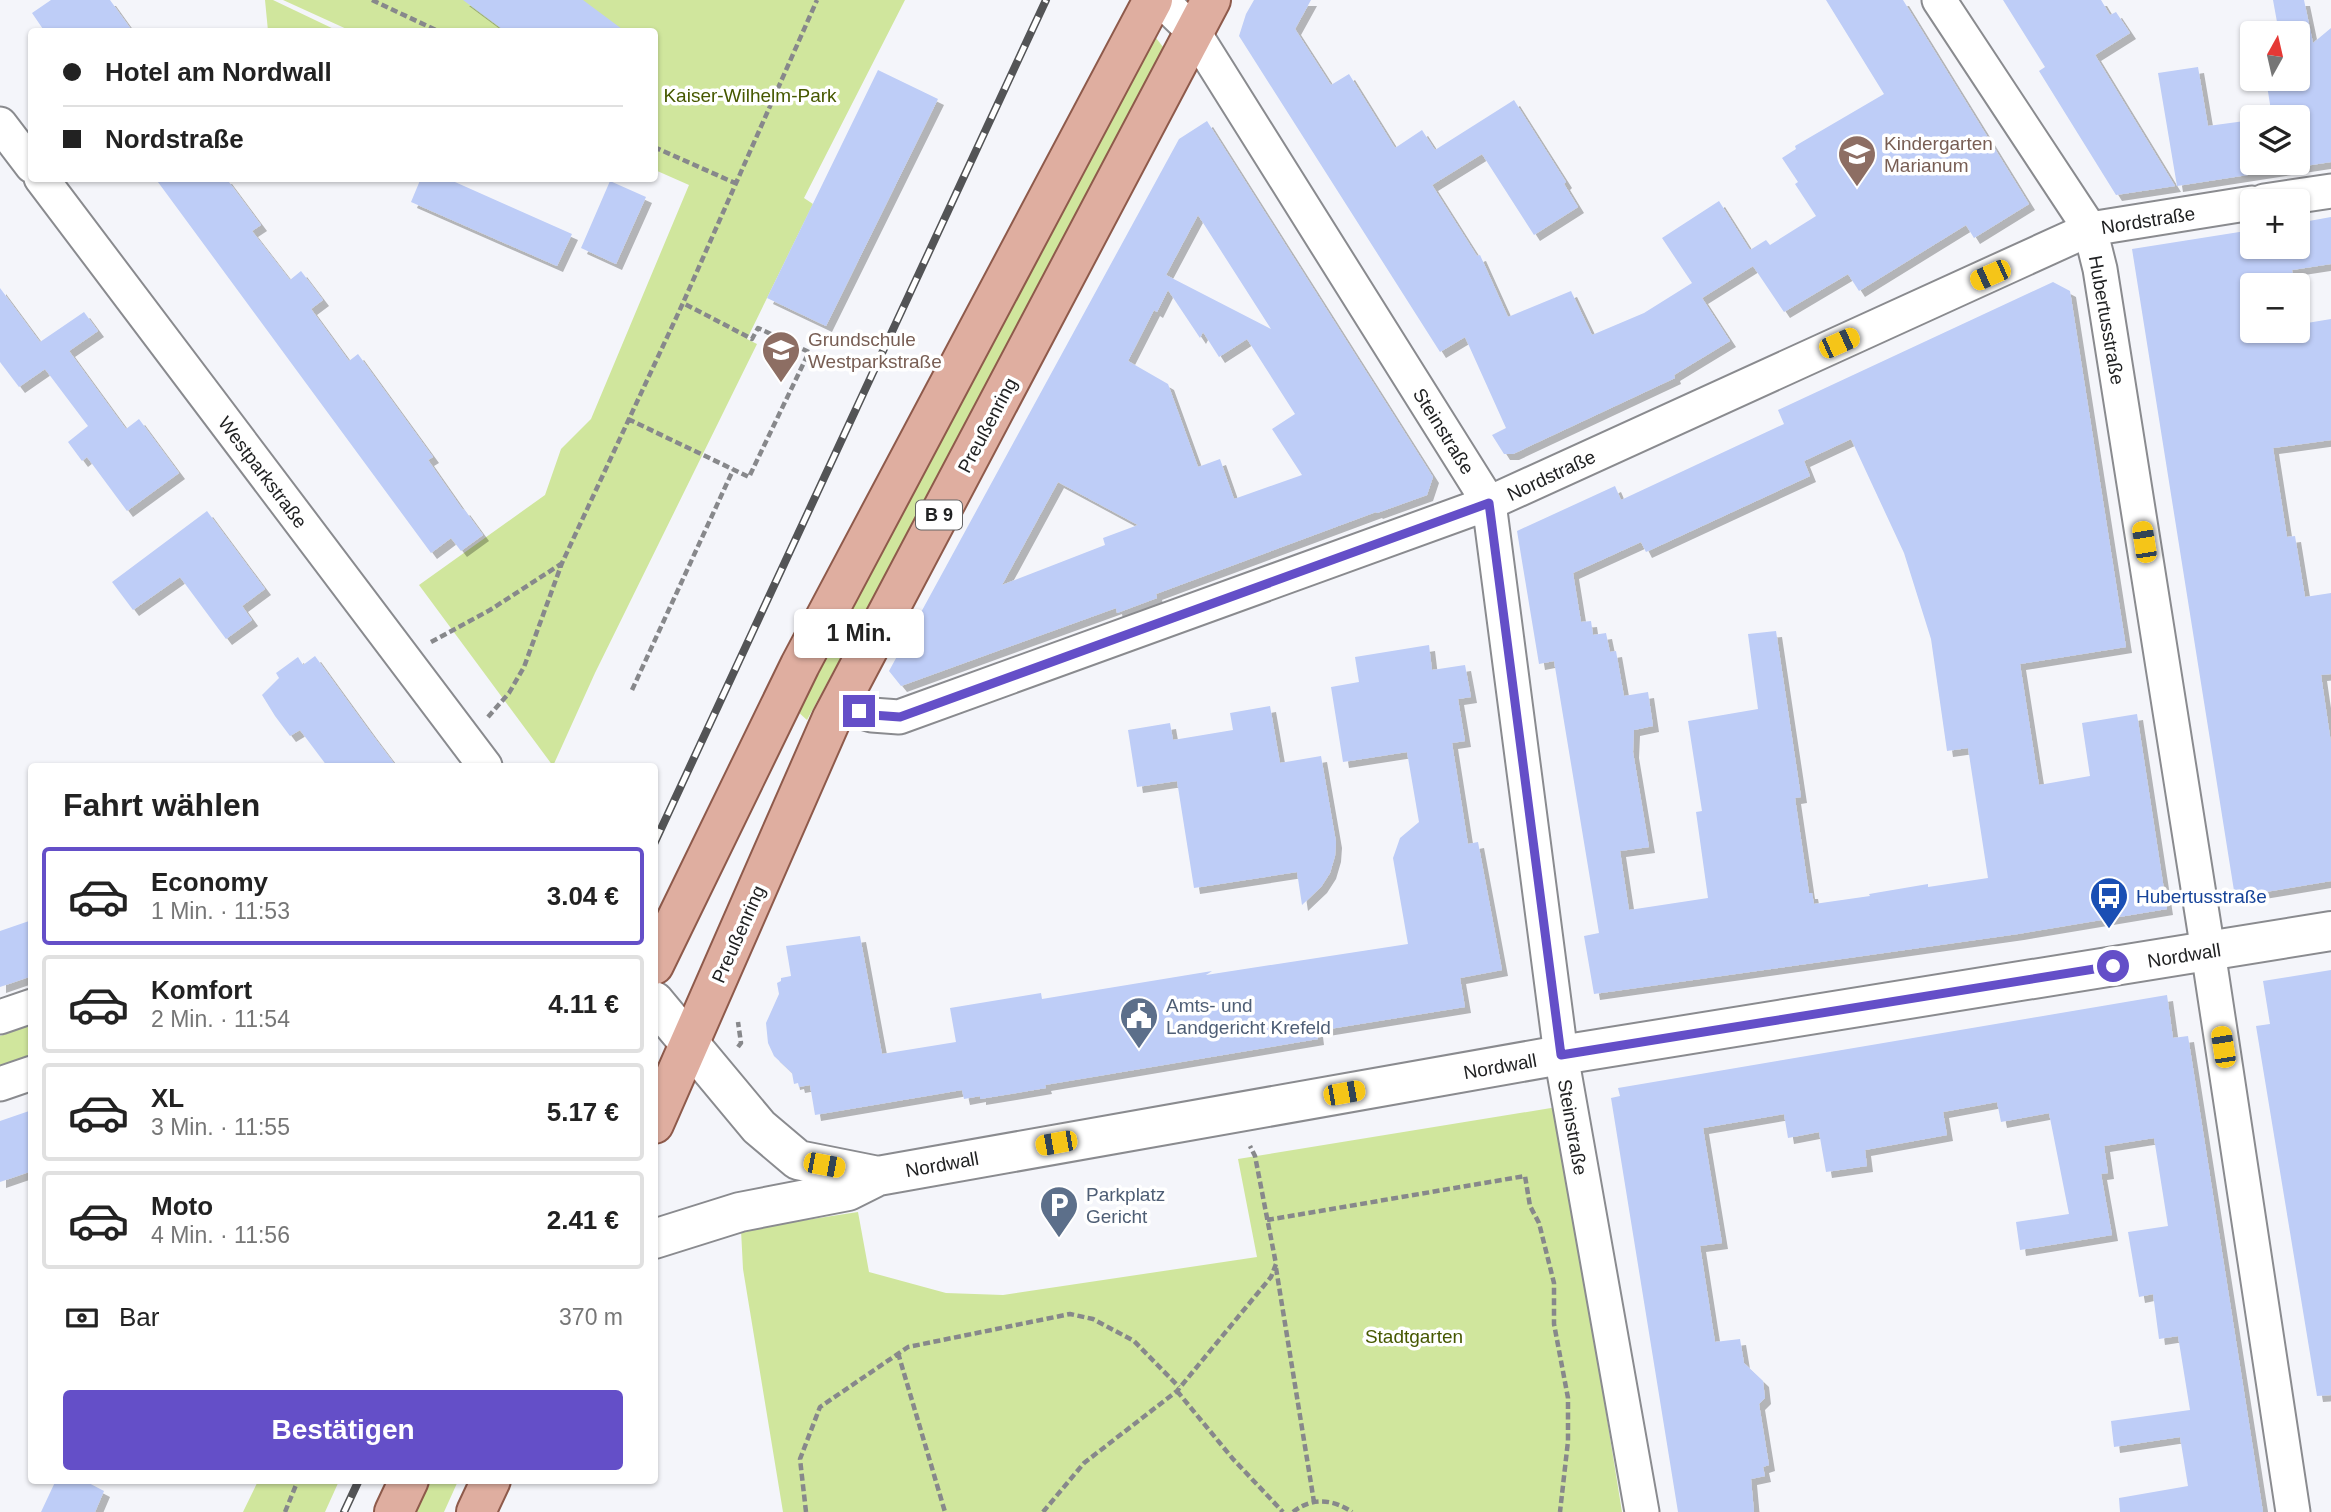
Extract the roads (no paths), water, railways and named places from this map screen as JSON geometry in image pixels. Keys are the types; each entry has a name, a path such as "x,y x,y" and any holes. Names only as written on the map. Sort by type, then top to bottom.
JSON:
{"main road":[{"name":"B 9","path":"658,957 800,665 1153,0"},
{"name":"Preußenring","path":"658,1115 839,705 1202,16"},
{"path":"394,1512 407,1484"},
{"path":"476,1512 489,1484"}],"street":[{"name":"Steinstraße","path":"1161,0 1202,16 1489,503 1561,1055 1642,1512"},
{"name":"Hubertusstraße","path":"1939,0 2090,229 2103,282 2293,1512"},
{"path":"0,124 28,161"},
{"name":"Westparkstraße","path":"44,182 476,754"},
{"path":"2310,194 2331,191"},
{"name":"Nordstraße","path":"839,705 872,715 900,717 1489,503 2090,229 2240,205"},
{"name":"Nordwall","path":"658,1238 740,1212 848,1191 878,1176 1561,1055 2331,931"},
{"name":"Nordwall","path":"658,1006 759,1127 798,1160 878,1176"},
{"path":"0,1017 28,1007"},
{"path":"0,1084 28,1074"}],"railway":[{"path":"658,835 1046,0"},
{"path":"344,1512 357,1484"}],"place":[{"name":"Kindergarten Marianum","path":"1857,188"},
{"name":"Grundschule Westparkstraße","path":"781,384"},
{"name":"Hubertusstraße","path":"2109,930"},
{"name":"Amts- und Landgericht Krefeld","path":"1139,1050"},
{"name":"Parkplatz Gericht","path":"1059,1239"}],"park label":[{"name":"Kaiser-Wilhelm-Park","path":"750,95"},
{"name":"Stadtgarten","path":"1414,1336"}]}
